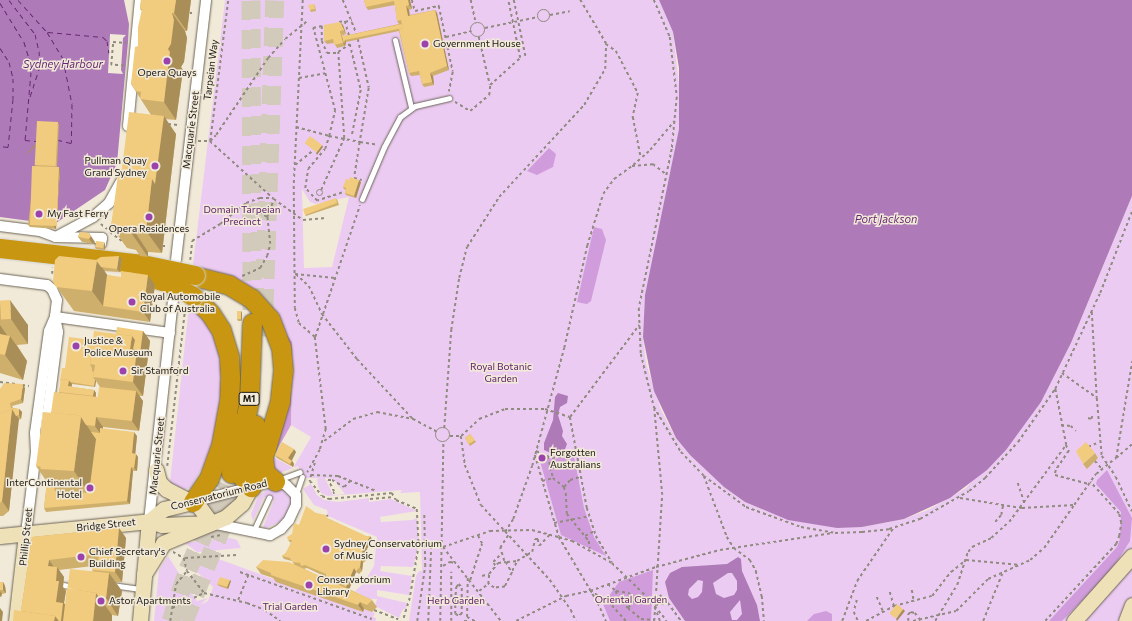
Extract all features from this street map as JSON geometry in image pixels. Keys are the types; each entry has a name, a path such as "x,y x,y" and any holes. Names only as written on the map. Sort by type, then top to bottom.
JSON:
{"highway":[{"path":"0,248 142,264 246,301 266,327 272,347 274,371 268,410 238,481"},
{"path":"0,258 169,277 193,283 229,285 247,295 266,313 279,339 282,383 274,424 263,458 265,473 272,490"},
{"path":"193,283 222,309 231,322 238,343 241,381 238,481"},
{"path":"193,283 221,330 229,357 230,378 229,401 221,445 209,478 194,502"},
{"name":"M1","path":"238,481 258,402 258,330"},
{"path":"238,481 263,458"}],"main road":[{"path":"161,469 160,482 168,491 194,502 211,523"},
{"path":"143,581 163,543 211,523 236,510 238,481"},
{"name":"Conservatorium Road","path":"149,521 164,509 194,502"},
{"name":"Bridge Street","path":"0,536 149,521 162,525 211,523"},
{"name":"Macquarie Street","path":"140,621 149,521"},
{"name":"Phillip Street","path":"16,621 24,580 26,533"},
{"path":"1074,621 1132,556"},
{"path":"1126,621 1132,606"}],"street":[{"path":"127,136 140,0"},
{"name":"Macquarie Street","path":"176,260 206,0"},
{"path":"56,237 82,225 106,206 115,194 123,172"},
{"path":"0,226 40,231 56,237 102,238 101,244"},
{"name":"Phillip Street","path":"0,279 44,284 56,290 55,317 49,331 35,433 36,452 26,533"},
{"name":"Macquarie Street","path":"149,521 161,469 174,290"},
{"path":"55,317 170,333"},
{"name":"Conservatorium Road","path":"194,502 238,481 272,490 286,485 296,494"},
{"path":"211,523 268,535 283,527 295,508 296,494"}],"lane":[{"path":"395,40 411,107"},
{"path":"362,199 384,147 400,117 411,107 448,98"},
{"path":"253,533 272,490 301,474 297,485 296,494"},
{"path":"78,594 80,581"},
{"path":"101,584 143,581"},
{"path":"63,585 79,587"}],"path":[{"name":"Tarpeian Way","path":"210,142 228,0"},
{"path":"303,0 295,165 294,213 296,315 303,328 314,337"},
{"path":"343,0 357,35"},
{"path":"412,0 415,11 439,6 453,72 448,98 470,111 489,95 490,85 480,37"},
{"path":"471,0 476,23"},
{"path":"490,85 520,58 508,0"},
{"path":"514,0 526,58"},
{"path":"580,0 606,44 616,51 638,93 634,117 641,158"},
{"path":"616,590 618,598 635,616 654,621 656,567 662,495 654,407 640,354 639,325 642,290 667,175 676,120 674,59 670,37 654,0"},
{"path":"538,17 539,12 543,10 550,15"},
{"path":"485,28 538,17 545,22 550,15 570,11"},
{"path":"337,23 352,20"},
{"path":"308,21 301,25 268,58 225,124 210,142 274,199 303,220 326,218"},
{"path":"345,22 349,36"},
{"path":"476,23 481,23 485,28 484,35 480,37 474,36 471,31 472,25 476,23"},
{"path":"330,24 313,28 335,111 325,149 308,169 305,185 312,198 321,200 342,194"},
{"path":"322,26 322,41 326,52 338,53"},
{"path":"446,36 471,31"},
{"path":"358,40 369,88 354,178 369,183"},
{"path":"350,41 361,90 352,136"},
{"path":"114,65 111,65 112,53 113,42 116,42"},
{"path":"320,197 324,194 322,190 344,138 338,53 339,49 350,44"},
{"path":"444,428 451,330 459,278 467,247 512,180 584,105 605,69 606,44"},
{"path":"299,78 326,73"},
{"path":"505,532 514,519 535,452 545,410 562,355 598,207 608,185 641,158 676,120"},
{"path":"162,123 177,125"},
{"path":"296,127 329,136 384,147"},
{"path":"295,165 312,150"},
{"path":"632,166 653,164 667,175"},
{"path":"321,200 317,192 322,190"},
{"path":"161,469 193,283 192,241 220,224 242,206 260,198 274,199"},
{"path":"240,277 260,268 268,256 270,244 267,217 274,199"},
{"path":"362,199 353,218 335,278 314,337 326,419 324,441 316,460 310,481 319,494 329,499 392,493 394,497 417,509 420,545 410,598 402,621 374,610"},
{"path":"242,206 255,208 267,217"},
{"path":"516,621 563,598 590,591 656,567 734,548 835,533 894,527 920,519 960,498 1000,463 1055,389 1092,310 1132,213"},
{"path":"295,274 335,278"},
{"path":"295,274 309,286 322,314 357,359 413,419"},
{"path":"1092,310 1099,442 1102,456 1132,511"},
{"path":"612,563 595,532 589,516 570,417 639,325"},
{"path":"1116,458 1132,361"},
{"path":"1062,373 1097,398"},
{"path":"0,382 29,386"},
{"path":"1045,621 1116,544 1121,523 1119,514 1089,483 1055,474 1056,470 1069,451 1061,425 1055,389"},
{"path":"654,407 681,452 704,476 746,507 767,516 802,527 835,533"},
{"path":"440,621 443,442 450,436 461,436 480,419 493,412 521,408 545,410 570,417"},
{"path":"324,441 353,418 377,412 413,419 437,432"},
{"path":"1088,418 1091,419 1093,414"},
{"path":"1061,425 1071,426 1076,430"},
{"path":"437,432 444,428"},
{"path":"444,428 449,432 450,436"},
{"path":"437,432 437,439 443,442"},
{"path":"461,436 465,465 472,487 481,506 528,555 563,598 576,621"},
{"path":"1085,450 1099,442"},
{"path":"913,621 962,608 979,585 1020,565 1044,548 1089,483 1107,464 1132,444"},
{"path":"935,621 957,585 972,547 991,538 1022,508 1066,445"},
{"path":"535,452 548,456 576,454"},
{"path":"535,452 559,537 606,621"},
{"path":"548,456 547,459 553,478 564,487 567,514 589,541 590,550"},
{"path":"537,462 547,459"},
{"path":"310,468 316,460"},
{"path":"1095,461 1102,469"},
{"path":"312,475 338,476 376,491"},
{"path":"564,487 570,480 581,476"},
{"path":"704,476 734,548 739,554 750,560 756,571 762,596 764,621"},
{"path":"542,481 553,478"},
{"path":"333,494 334,492 328,480 332,480 344,487 351,481"},
{"path":"1018,483 1025,504"},
{"path":"370,500 394,497"},
{"path":"960,498 1022,508 1074,505"},
{"path":"995,522 1001,515 1003,505"},
{"path":"417,621 426,566 424,513"},
{"path":"554,523 589,516"},
{"path":"842,621 857,581 894,527"},
{"path":"426,546 442,547 477,534 532,530 550,534 590,550 612,563 647,596 667,621"},
{"path":"585,536 595,532"},
{"path":"470,580 482,544 477,534"},
{"path":"532,544 541,545 550,534"},
{"path":"508,535 500,548 512,573"},
{"path":"478,591 488,584 489,574 495,566 505,561 517,561 528,555 532,552 532,544 537,538 538,545"},
{"path":"428,621 431,546"},
{"path":"442,547 457,563 501,621"},
{"path":"167,549 184,558 237,555"},
{"path":"495,566 493,562 502,553"},
{"path":"184,558 187,571 204,593"},
{"path":"866,621 894,606 932,596 951,572 966,560 1020,565"},
{"path":"488,584 494,588 505,587 517,561"},
{"path":"442,566 450,562 457,563"},
{"path":"170,621 176,584 187,571"},
{"path":"240,572 372,619"},
{"path":"451,572 451,621"},
{"path":"983,621 1002,573"},
{"path":"482,576 489,574"},
{"path":"238,600 248,575"},
{"path":"464,621 468,621 468,578"},
{"path":"459,584 462,588 462,614 458,616 455,614 455,601 456,587 459,584"},
{"path":"608,584 616,590 629,593 634,600"},
{"path":"912,590 914,601"},
{"path":"590,591 608,601 626,621"},
{"path":"890,592 894,606"},
{"path":"172,608 204,593 238,600 265,610 280,621"},
{"path":"660,595 681,621"},
{"path":"628,608 634,600 647,596"},
{"path":"877,597 883,611"},
{"path":"857,600 854,612 858,621"},
{"path":"451,601 468,601"},
{"path":"455,601 458,605 462,601"},
{"path":"655,605 668,603"},
{"path":"655,605 660,621"},
{"path":"908,621 909,613 915,613 921,621"},
{"path":"467,617 475,621"}],"green space":[{"name":"Royal Botanic Garden","path":"225,0 659,0 673,32 681,103 679,129 667,198 645,295 643,337 646,363 661,410 676,438 690,455 724,487 745,502 766,511 862,527 904,519 928,510 966,488 1041,402 1071,343 1132,196 1132,621 409,621 416,576 419,571 422,571 420,492 400,493 402,490 328,496 321,493 317,479 320,478 303,478 298,466 293,468 311,437 291,425 292,342 222,274 193,265","holes":["302,189 310,202 315,204 349,197 332,267 304,268","325,478 333,479 345,494 333,495"]},
{"path":"549,148 556,154 553,167 537,175 527,171"},
{"path":"594,227 602,229 606,240 591,301 587,304 577,302"},
{"path":"189,306 207,321 219,345 226,387 216,435 203,467 190,488 182,491 174,488 170,482"},
{"path":"279,324 292,342 291,425 273,457 270,455"},
{"path":"538,454 552,459 574,456 584,508 594,537 606,556 561,535"},
{"path":"270,455 293,468 280,473 275,472"},
{"path":"1107,470 1132,518 1130,541 1111,571 1062,621 1049,621 1117,547 1120,539 1121,512 1096,484 1097,480"},
{"path":"311,484 317,495 324,500 338,502 369,498 369,502 391,499 417,511 380,517 381,522 412,520 417,518 419,541 381,541 382,547 418,548 413,567 381,566 380,571 412,576 409,595 377,590 377,596 407,603 406,609 403,609 399,618 375,606 377,599 369,599 355,591 363,584 374,566 377,537 328,516 327,510 314,505 303,489"},
{"path":"271,486 283,486 292,497 291,504 282,521 262,530 274,500 264,497 253,521 251,514 258,497"},
{"path":"230,538 237,540 241,548 197,552 185,543"},
{"name":"Trial Garden","path":"168,556 182,578 186,578 196,589 192,594 197,601 208,598 200,605 208,601 213,587 196,571 194,564 205,559 216,558 363,612 364,609 375,613 373,617 376,618 376,621 154,621 159,570"},
{"name":"Oriental Garden","path":"653,570 651,621 610,621 603,604 619,582"},
{"path":"826,611 832,614 832,621 807,621 814,614"}],"water":[{"name":"Sydney Harbour","path":"0,0 124,0 129,24 117,163 105,190 56,223 60,169 30,221 0,217"},
{"name":"Port Jackson","path":"659,0 1132,0 1132,196 1071,343 1041,402 1006,450 987,470 950,498 904,519 862,527 837,528 788,520 745,502 724,487 690,455 676,438 654,391 643,337 645,295 679,129 679,68 673,32"},
{"path":"558,393 568,396 567,403 560,407 558,415 563,431 562,436 567,444 564,452 553,454 544,450 544,443 553,420 555,397"},
{"path":"738,557 741,559 742,571 757,605 760,621 685,621 669,598 665,582 670,573 682,567 727,564","holes":["728,573 732,573 737,581 737,590 734,595 724,598 716,594 713,583","698,580 703,581 702,592 698,597 692,599 688,595 689,589","740,600 742,614 737,620 732,620 730,612"]}],"pier":[{"path":"110,34 126,35 123,38 121,70 123,74 108,73"}],"building":[{"path":"141,0 176,0 174,13 172,13 174,20 171,44 168,49 170,52 164,102 140,99 141,92 136,91 131,84 135,47 138,46 138,27 142,9 140,9"},
{"name":"Government House","path":"364,0 408,0 409,5 406,6 408,16 435,10 447,66 430,73 432,82 422,84 419,71 409,73 399,29 403,28 401,20 397,21 394,1 366,7"},
{"path":"314,4 315,9 310,10 308,5"},
{"path":"340,22 344,30 340,31 343,43 334,45 333,39 324,41 324,25"},
{"path":"402,24 403,28 345,40 344,44 341,33 344,36"},
{"path":"129,112 164,116 155,184 152,179 121,176"},
{"path":"37,121 58,122 56,166 35,165"},
{"path":"310,136 322,145 317,152 305,143"},
{"path":"32,166 59,167 57,226 30,225"},
{"path":"118,175 152,179 146,231 133,229 132,234 124,233 124,229 111,226"},
{"path":"350,177 359,180 354,196 345,193 346,188 343,187 346,179 349,180"},
{"path":"336,198 337,203 305,215 303,209"},
{"path":"80,232 89,233 91,236 89,239 78,237"},
{"path":"96,241 104,242 103,248 95,247"},
{"path":"59,256 97,260 92,291 56,287 53,282 55,260"},
{"path":"119,256 117,269 101,267 96,260 101,257"},
{"path":"121,271 148,275 143,312 103,306 107,275 121,277"},
{"path":"10,300 11,319 1,319 0,301"},
{"path":"237,311 241,311 241,319 237,319"},
{"path":"117,327 143,331 140,354 137,350 133,349 135,340 132,336 116,334"},
{"path":"94,331 132,336 130,349 137,350 133,382 93,377 95,365 90,364"},
{"path":"0,334 10,336 5,355 0,354"},
{"path":"69,337 93,340 90,364 92,371 94,372 94,386 70,382 69,380 61,379 60,381 62,368 65,368"},
{"path":"61,379 69,380 68,386 94,390 93,396 59,392"},
{"path":"4,383 23,384 21,399 10,403 11,408 19,409 19,415 16,416 12,409 0,414 0,389"},
{"path":"99,387 136,391 132,421 96,417 95,426 86,425 81,417 77,415 51,413 54,392 98,397"},
{"path":"12,409 2,501 0,503 0,414"},
{"path":"43,412 77,415 81,417 74,471 40,469 41,467 36,466"},
{"path":"100,428 134,432 132,453 136,454 134,468 131,467 127,501 44,508 47,482 51,488 54,488 55,491 89,493 96,439 91,432 100,433"},
{"path":"470,434 475,440 469,444 465,438"},
{"path":"282,442 294,449 288,458 292,461 290,464 275,455"},
{"path":"1086,442 1095,453 1083,464 1076,451"},
{"path":"306,506 316,513 326,515 327,518 366,536 370,536 361,554 365,556 361,559 360,567 356,571 354,568 346,587 341,582 339,583 331,577 326,578 326,574 305,565 301,566 300,563 292,562 290,558 282,556 286,553 292,540 288,540 287,537 292,534 294,523 299,525"},
{"path":"119,528 115,572 92,570 93,563 98,563 99,554 49,560 48,566 57,567 56,581 59,581 56,602 63,603 61,621 59,621 55,616 21,611 32,537"},
{"path":"263,560 289,562 372,600 367,605 360,602 358,605 271,575 271,573 256,567"},
{"path":"70,569 109,573 106,598 99,597 96,593 68,588"},
{"path":"220,577 230,580 227,587 217,584"},
{"path":"0,582 3,582 3,590 0,590"},
{"path":"67,588 96,593 93,621 63,621"},
{"path":"897,604 903,609 895,618 889,613"},
{"path":"14,610 55,616 54,621 13,621"}],"ferry route":[{"path":"9,0 35,34 39,51 40,66 29,99"},
{"path":"18,0 47,32 63,59 72,104 71,143 58,140"},
{"path":"0,3 24,42 29,58 31,72 25,140 36,141"},
{"path":"48,32 103,37 107,41 109,53"},
{"path":"0,48 9,62 13,78 13,99 8,147 0,146"}],"tunnel":[{"path":"251,0 252,310"},
{"path":"263,336 275,0"},
{"path":"184,621 240,482"},
{"path":"171,621 188,569 226,484"}],"place":[{"name":"Government House","path":"425,44"},
{"name":"Opera Quays","path":"167,61"},
{"name":"Pullman Quay Grand Sydney","path":"155,166"},
{"name":"My Fast Ferry","path":"39,214"},
{"name":"Opera Residences","path":"149,217"},
{"name":"Royal Automobile Club of Australia","path":"132,302"},
{"name":"Justice & Police Museum","path":"76,346"},
{"name":"Sir Stamford","path":"123,371"},
{"name":"Forgotten Australians","path":"542,458"},
{"name":"InterContinental Hotel","path":"90,488"},
{"name":"Sydney Conservatorium of Music","path":"326,549"},
{"name":"Chief Secretary's Building","path":"81,557"},
{"name":"Conservatorium Library","path":"309,585"},
{"name":"Astor Apartments","path":"101,601"}],"park label":[{"name":"Domain Tarpeian Precinct","path":"242,214"},
{"name":"Herb Garden","path":"456,601"}]}
